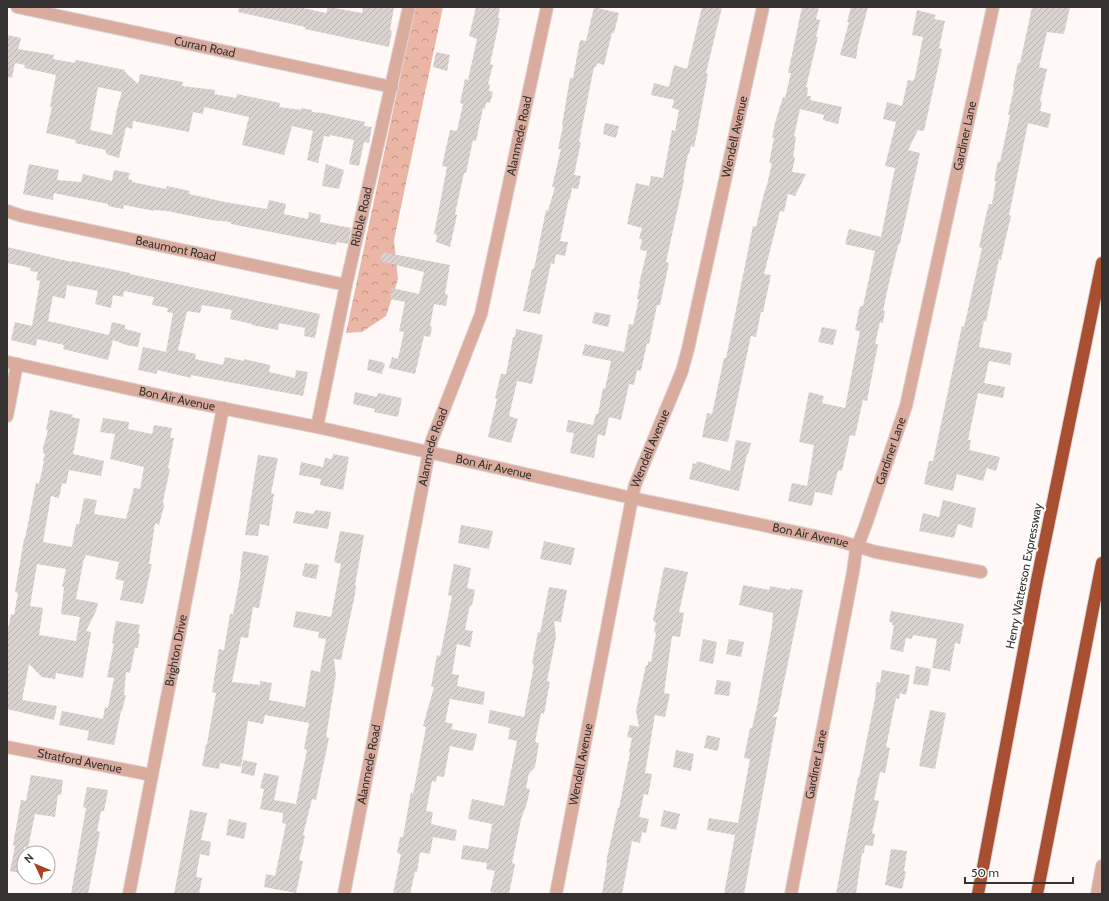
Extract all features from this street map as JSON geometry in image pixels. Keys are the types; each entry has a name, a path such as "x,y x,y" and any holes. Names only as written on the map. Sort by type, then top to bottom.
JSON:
{"highway":[{"name":"Henry Watterson Expressway","path":"978,894 1036,588 1102,263"},
{"path":"1037,894 1102,563"}],"street":[{"name":"Curran Road","path":"17,7 392,87"},
{"name":"Ribble Road","path":"317,427 346,285 409,7"},
{"name":"Alanmede Road","path":"344,894 429,452 432,440 482,308 547,7"},
{"name":"Wendell Avenue","path":"556,894 635,485 682,371 688,349 763,7"},
{"name":"Gardiner Lane","path":"791,894 854,572 857,546 866,524 906,406 993,7"},
{"name":"Beaumont Road","path":"7,211 22,216 346,285"},
{"name":"Bon Air Avenue","path":"12,363 317,427 632,498 839,541 876,552 981,572"},
{"path":"7,416 12,363"},
{"name":"Brighton Drive","path":"129,894 223,408"},
{"name":"Stratford Avenue","path":"7,747 152,775"},
{"path":"1097,894 1102,866"}],"green space":[{"path":"415,7 443,7 394,240 398,279 386,316 362,332 346,333"}],"building":[{"path":"239,7 299,7 326,13 328,7 330,7 362,13 363,7 394,7 389,47 305,29 305,27 238,12"},
{"path":"476,7 500,7 498,18 500,18 490,64 493,65 488,84 490,85 489,91 493,92 490,103 486,102 485,109 483,108 476,141 473,140 455,214 457,215 450,247 436,242 437,235 434,234 447,167 442,166 450,130 457,131 463,104 460,103 465,79 468,80 477,39 469,36"},
{"path":"594,7 619,13 604,65 597,63 596,67 594,67 574,175 581,176 578,189 572,188 560,241 568,242 565,256 556,254 554,264 551,263 540,314 523,311 532,269 534,269 546,210 548,211 555,187 552,187 561,149 558,149 570,78 573,78 580,40 586,41"},
{"path":"702,7 722,7 706,73 708,74 694,147 691,146 688,154 684,180 666,262 669,263 660,305 657,305 649,344 647,343 641,371 637,370 634,385 629,384 621,420 609,417 605,436 598,434 594,458 570,453 574,433 566,432 568,420 593,425 596,414 598,414 603,388 605,389 611,361 582,355 585,344 624,352 629,324 633,325 639,299 637,299 639,284 647,251 640,250 642,239 639,239 642,228 627,224 636,183 649,186 651,176 663,178 672,130 675,131 679,110 672,108 674,100 651,95 654,83 669,87 674,65 687,69"},
{"path":"802,7 819,7 816,19 820,20 816,37 818,37 806,87 808,88 807,96 811,96 810,100 842,107 838,124 823,120 824,115 800,109 794,136 796,137 793,157 795,157 792,172 806,174 795,196 788,194 784,212 780,211 764,274 771,275 763,312 761,312 756,337 751,336 728,442 702,437 707,413 712,414 724,358 726,358 753,226 756,227 766,189 772,163 769,163 774,138 772,138 775,123 783,97 785,98 791,73 788,73"},
{"path":"851,7 868,7 856,59 840,55 849,22 847,22"},
{"path":"1032,7 1070,7 1064,34 1047,32 1039,67 1047,69 1040,101 1042,102 1040,111 1051,114 1048,128 1028,123 1009,215 1011,216 1001,260 999,259 986,322 984,321 979,347 1012,353 1010,365 989,361 984,383 1005,387 1003,398 978,393 968,440 971,440 969,450 1000,457 996,471 987,468 983,481 957,474 953,491 924,484 929,461 933,461 962,326 964,327 982,248 979,247 987,211 989,204 992,204 996,181 994,181 998,161 1000,162 1010,115 1008,115 1013,87 1018,63 1020,63"},
{"path":"917,10 936,15 934,19 945,21 939,48 942,49 924,131 918,130 908,150 920,153 900,243 888,287 883,311 885,311 883,323 880,322 875,344 878,344 867,401 863,400 855,436 850,435 842,471 838,470 832,495 815,492 812,506 788,501 792,483 807,486 814,445 799,442 809,392 824,396 822,403 845,408 860,331 855,330 860,306 863,306 875,251 845,244 849,229 881,237 895,168 885,166 896,122 883,119 887,102 902,106 908,80 913,81 915,77 923,37 912,35"},
{"path":"7,35 21,38 18,49 54,55 53,59 75,63 76,60 125,70 125,72 138,84 140,74 183,82 182,86 215,90 214,94 236,98 237,94 280,103 279,107 301,110 301,108 312,110 312,112 365,122 364,126 372,127 369,143 364,142 359,166 349,164 354,140 330,135 330,137 324,136 318,163 307,160 313,131 292,126 284,155 242,145 249,117 204,107 203,114 193,112 189,132 133,121 132,129 126,127 119,158 106,154 106,150 75,143 76,140 46,133 52,107 50,107 56,75 24,68 25,65 15,63 12,78 7,77","holes":["98,87 122,92 112,135 90,130"]},
{"path":"436,52 450,55 447,71 433,67"},
{"path":"605,123 619,126 616,138 603,134"},
{"path":"29,164 59,170 57,180 81,182 83,174 112,181 114,170 130,173 128,179 132,180 132,182 166,189 167,186 190,191 189,194 225,202 267,209 269,200 286,204 284,214 308,219 309,212 321,215 320,222 351,228 348,244 337,242 336,245 231,224 231,222 211,220 167,211 154,211 124,205 123,209 108,206 108,204 54,193 53,200 23,194"},
{"path":"326,164 344,170 339,189 322,186"},
{"path":"7,247 320,314 315,338 304,336 305,328 279,323 278,330 252,325 230,319 232,310 202,305 200,313 187,311 178,350 196,354 195,359 223,365 225,357 244,361 244,359 270,365 269,372 295,378 296,370 308,372 303,396 191,375 191,378 157,370 157,374 138,370 143,347 166,352 173,313 167,312 168,308 152,305 154,297 124,291 123,297 113,295 111,308 95,304 98,291 67,285 65,299 53,296 48,321 109,335 112,322 125,325 125,329 141,333 138,347 126,345 113,340 108,360 63,349 64,345 37,339 36,346 11,340 15,322 32,326 40,281 36,280 38,272 30,271 31,268 7,263"},
{"path":"382,252 450,265 445,294 448,295 446,306 434,304 430,326 432,327 430,337 424,336 415,374 389,368 392,357 398,359 404,332 399,331 405,302 390,299 392,288 419,294 424,272 380,261"},
{"path":"595,312 611,315 608,327 592,323"},
{"path":"822,327 837,330 833,345 818,342"},
{"path":"516,329 543,335 532,384 517,381 509,416 518,419 511,443 488,437 501,374 506,374"},
{"path":"369,359 385,363 382,374 367,370"},
{"path":"355,392 377,397 378,393 402,398 398,417 374,412 375,409 353,404"},
{"path":"50,410 73,415 72,417 80,419 73,454 104,461 101,476 69,470 66,484 62,483 59,498 51,496 43,542 72,547 76,524 79,524 84,498 97,500 94,514 126,519 134,488 140,489 144,467 110,459 115,434 100,432 103,418 129,422 128,429 152,434 154,425 172,428 170,438 174,438 168,468 170,469 163,501 164,506 159,525 155,523 149,564 152,564 143,604 120,600 124,581 115,579 119,562 86,555 84,558 76,599 98,603 96,611 86,631 91,632 83,678 56,673 55,679 42,677 29,664 22,700 57,706 54,720 7,709 7,634 11,614 14,615 18,593 15,592 24,539 36,483 39,484 44,461 45,454 43,453 43,448 48,430 46,430","holes":["37,564 66,569 62,587 64,587 61,614 80,617 76,641 39,635 43,608 30,606"]},
{"path":"736,440 751,443 747,454 739,491 689,479 693,463 696,464 697,461 730,471"},
{"path":"333,454 349,457 343,490 320,485 321,479 299,475 301,462 323,467 325,458 332,459"},
{"path":"258,455 278,458 271,493 274,494 269,526 260,524 258,536 245,535"},
{"path":"943,500 976,508 972,528 958,524 954,538 919,531 923,513 939,517"},
{"path":"315,510 331,512 328,529 293,523 296,511 314,514"},
{"path":"461,525 493,531 489,549 458,543"},
{"path":"340,531 364,535 355,585 355,594 341,660 334,659 336,675 326,737 329,738 316,800 312,799 303,835 305,836 299,860 303,861 296,893 264,887 266,874 275,876 286,824 282,823 283,813 260,809 264,789 260,788 264,773 279,776 274,800 296,804 307,750 304,749 309,723 265,715 263,724 248,721 241,767 220,763 219,769 202,766 216,693 212,692 219,649 224,650 230,614 233,614 241,572 243,551 269,556 259,608 253,607 248,638 241,637 232,682 260,685 260,681 272,683 269,700 305,707 311,670 320,672 326,639 318,638 319,632 293,627 296,611 331,617 341,564 334,562"},
{"path":"544,541 575,548 571,565 540,559"},
{"path":"305,563 319,565 316,579 302,576"},
{"path":"454,564 471,568 467,588 475,590 472,606 470,605 465,630 473,631 470,647 457,644 452,674 459,675 457,686 485,692 483,705 450,699 445,722 453,724 451,729 477,734 473,751 450,746 444,777 437,776 436,782 432,781 426,811 433,812 431,824 457,830 455,841 433,837 430,854 420,852 417,872 415,872 410,894 393,894 401,854 397,853 400,837 403,837 411,792 413,794 426,727 423,726 434,687 431,687 437,655 440,656 452,596 448,595"},
{"path":"664,567 688,572 679,612 684,613 680,637 672,636 664,693 670,694 665,717 655,715 645,773 652,774 648,795 644,794 639,817 649,819 646,833 642,832 640,843 632,841 622,894 602,894 606,862 630,753 632,738 627,737 630,725 639,727 636,711 646,665 648,665 648,661 651,662 656,633 654,632 656,622 653,621"},
{"path":"743,585 769,590 770,586 790,590 791,588 803,590 778,711 772,717 777,717 744,894 724,894 735,835 707,830 709,818 738,823 750,759 744,758 750,728 752,728 757,706 772,627 773,613 739,605"},
{"path":"549,587 567,590 561,622 554,621 556,637 547,681 550,682 544,714 541,713 535,742 539,743 535,767 529,773 526,788 530,789 521,819 512,863 515,864 509,894 500,894 490,892 495,871 486,869 487,863 461,859 463,845 488,849 492,824 468,819 472,799 504,806 517,741 508,739 510,728 488,723 490,710 524,717 534,665 532,664 538,632 540,633"},
{"path":"891,611 964,624 960,644 955,643 950,671 932,668 937,639 913,635 912,639 906,638 903,652 890,649 894,625 892,625 892,622 889,622"},
{"path":"116,621 140,625 138,633 140,634 138,648 135,648 130,673 126,672 124,695 126,695 114,745 87,740 89,731 59,725 62,711 103,719 105,707 108,708 114,678 107,677 114,644 112,643"},
{"path":"703,639 717,642 713,664 699,661"},
{"path":"729,639 744,642 741,657 726,654"},
{"path":"916,666 931,669 928,686 913,684"},
{"path":"882,670 910,675 906,695 900,693 899,699 896,698 886,747 890,748 885,773 880,772 874,800 879,801 872,833 875,834 873,846 865,845 864,853 862,853 856,894 836,894 876,694 877,682 880,683"},
{"path":"717,680 731,682 729,696 714,694"},
{"path":"930,710 946,713 935,769 919,766"},
{"path":"707,735 720,738 718,751 704,748"},
{"path":"676,750 694,754 691,771 673,767"},
{"path":"243,760 257,763 254,776 241,773"},
{"path":"31,775 63,780 61,795 58,794 55,817 35,814 29,845 16,845 16,872 10,871 15,846 13,845 21,800 26,801"},
{"path":"87,787 108,790 104,811 101,811 97,831 100,832 88,894 71,894 86,808 83,807"},
{"path":"190,810 207,813 201,840 211,842 209,856 200,854 196,877 202,878 199,894 174,894"},
{"path":"664,810 680,814 676,830 660,826"},
{"path":"229,819 247,823 244,839 226,835"},
{"path":"891,849 907,851 904,871 906,872 902,889 885,885"}]}
